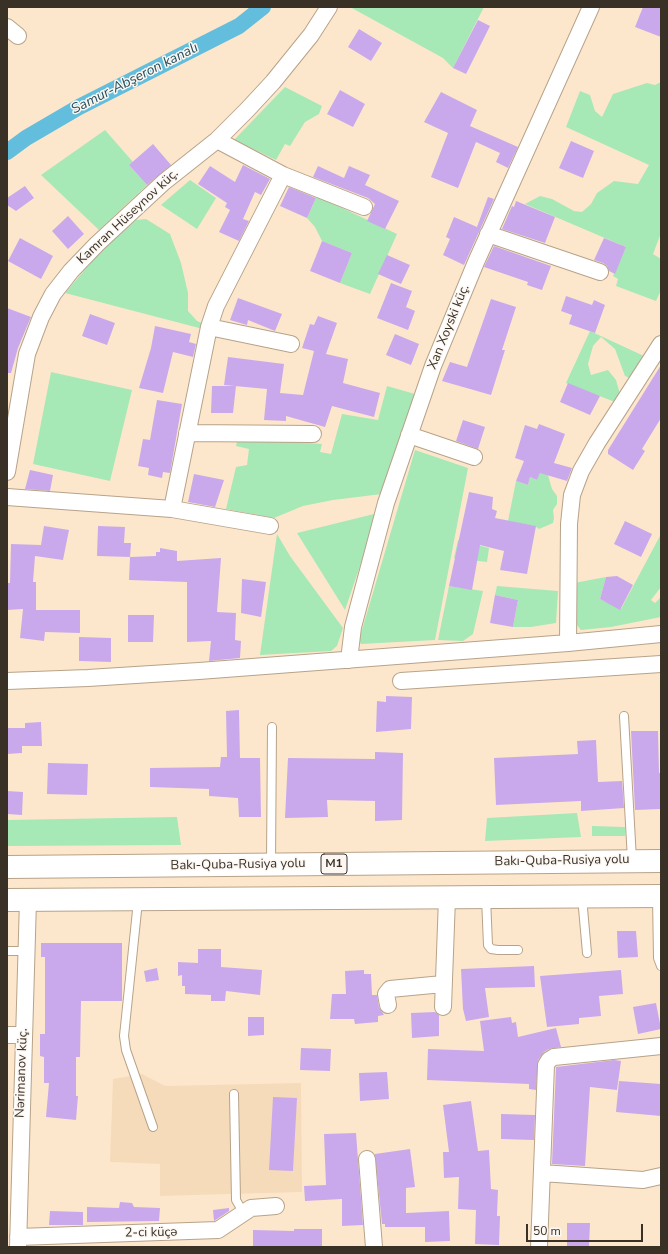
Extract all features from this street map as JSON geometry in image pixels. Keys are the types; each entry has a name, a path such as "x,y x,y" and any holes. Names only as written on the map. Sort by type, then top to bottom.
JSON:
{"highway":[{"name":"Bakı-Quba-Rusiya yolu","path":"7,867 661,861"},
{"path":"17,900 659,896"}],"street":[{"name":"Kamran Hüseynov küç.","path":"7,472 27,354 40,317 53,294 71,271 97,244 164,182 217,140 273,82 311,35 329,7"},
{"name":"Xan Xoyski küç.","path":"349,660 353,627 384,511 433,366 488,234 591,7"},
{"path":"217,140 282,175 364,207"},
{"path":"172,509 209,327 216,306 282,175"},
{"path":"488,234 600,272"},
{"path":"209,327 291,344"},
{"path":"568,643 569,524 572,495 581,471 597,443 661,344"},
{"path":"187,433 313,434"},
{"path":"409,435 474,457"},
{"path":"7,497 172,509 270,526"},
{"path":"7,680 88,678 349,660 568,643 661,634"},
{"path":"401,681 661,664"},
{"path":"443,1007 447,898"},
{"name":"Nərimanov küç.","path":"17,900 26,951 18,1242"},
{"path":"388,1005 386,994 390,989 443,984"},
{"path":"7,1035 24,1035"},
{"path":"539,1247 544,1071 549,1060 554,1057 661,1046"},
{"path":"367,1160 374,1247"},
{"path":"542,1173 643,1180 661,1176"},
{"name":"2-ci küçə","path":"18,1242 185,1240 225,1227 243,1212 258,1206 276,1206"}],"lane":[{"path":"624,716 632,861"},
{"path":"271,864 272,727"},
{"path":"582,896 587,954"},
{"path":"659,896 658,958 661,966"},
{"path":"486,897 488,945 491,949 518,950"},
{"path":"138,900 124,1036 126,1050 153,1127"},
{"path":"7,951 26,951"},
{"path":"234,1094 236,1200 243,1212"}],"shaded area":[{"path":"142,1074 165,1086 301,1083 302,1192 160,1196 160,1164 110,1162 113,1079"}],"green space":[{"path":"350,7 484,7 453,68 443,58"},
{"path":"661,82 661,233 653,254 661,259 661,290 656,301 616,286 618,279 613,276 626,247 525,204 540,196 552,199 574,211 582,212 591,204 597,193 614,181 638,184 649,165 566,127 580,91 590,95 595,111 602,117 613,94 647,83 655,85"},
{"path":"285,87 322,106 319,114 305,122 290,146 285,144 276,160 234,140"},
{"path":"105,130 133,162 129,165 147,185 99,230 41,175"},
{"path":"190,180 216,198 197,229 161,205"},
{"path":"317,196 397,234 370,294 340,283 352,253 322,241 315,227 307,218"},
{"path":"146,219 170,234 181,263 188,293 188,311 197,321 204,324 203,329 65,293 100,252 136,220"},
{"path":"590,331 644,356 630,378 625,376 615,349 601,337 593,346 588,364 591,375 608,370 616,380 620,394 615,402 566,383"},
{"path":"51,372 132,390 110,481 33,464"},
{"path":"387,386 415,394 382,494 333,500 303,506 274,518 226,509 236,467 247,465 249,449 236,446 238,438 322,444 320,452 331,454 342,414 378,420"},
{"path":"415,450 468,468 435,640 361,644 359,640"},
{"path":"542,467 546,468 552,489 557,496 557,504 553,510 553,523 539,529 535,526 508,521 516,481 528,485 530,477 537,480"},
{"path":"378,513 345,610 297,533"},
{"path":"277,534 290,556 343,628 337,646 331,651 260,655"},
{"path":"661,534 661,587 651,600 655,603 661,597 661,617 611,627 581,630 575,623 574,583 606,577 600,599 621,609"},
{"path":"458,540 489,548 487,562 454,558"},
{"path":"449,586 483,591 473,634 463,641 438,640"},
{"path":"497,586 558,591 556,623 531,627 513,627 518,600 495,595"},
{"path":"577,813 581,837 485,841 487,818"},
{"path":"177,817 181,845 7,846 7,820"},
{"path":"592,826 625,827 625,836 592,836"}],"building":[{"path":"643,7 661,7 661,37 635,27"},
{"path":"478,20 490,26 466,74 453,68"},
{"path":"359,29 382,43 371,61 348,47"},
{"path":"340,90 365,104 353,127 327,114"},
{"path":"441,92 477,110 470,126 518,147 508,168 496,162 500,153 476,142 458,188 431,177 448,133 424,122"},
{"path":"571,141 594,151 583,178 559,168"},
{"path":"153,144 171,165 147,185 129,165"},
{"path":"243,165 270,179 261,195 255,192 243,219 249,221 239,241 219,232 230,210 225,207 227,203 198,184 210,166 235,182"},
{"path":"318,166 344,178 349,166 370,175 365,185 399,201 385,229 367,221 375,204 368,198 313,177"},
{"path":"25,186 34,198 16,211 7,205 7,198"},
{"path":"289,187 316,198 307,218 280,206"},
{"path":"488,197 494,199 464,265 443,255 450,239 446,237 454,217 477,227"},
{"path":"516,201 555,217 545,243 502,229 512,206 514,207"},
{"path":"68,216 84,234 68,249 52,231"},
{"path":"20,238 53,256 41,279 8,261"},
{"path":"604,238 626,247 615,274 609,271 607,266 603,263 594,260"},
{"path":"322,241 352,253 340,283 310,271"},
{"path":"494,246 551,266 542,290 527,285 528,282 484,267"},
{"path":"387,255 410,265 401,284 378,274"},
{"path":"391,283 412,291 406,307 415,311 408,330 377,318"},
{"path":"566,296 592,305 594,300 605,305 595,333 569,324 572,315 561,311"},
{"path":"238,298 282,314 275,331 248,320 247,325 230,320"},
{"path":"491,299 516,307 502,350 505,350 491,395 442,381 450,362 467,367"},
{"path":"7,308 31,317 18,348 11,373 7,373"},
{"path":"90,314 115,323 107,345 82,336"},
{"path":"318,316 337,323 326,354 348,359 343,383 380,393 374,417 332,406 325,427 286,416 286,421 264,420 267,389 224,385 228,357 284,364 280,393 303,395 314,351 302,348 310,324 314,325"},
{"path":"155,326 191,334 189,342 196,344 193,357 173,352 163,393 139,388 151,348"},
{"path":"395,334 419,344 411,365 386,355"},
{"path":"661,365 661,418 642,449 645,451 633,470 608,454 608,450"},
{"path":"568,383 600,396 590,415 560,402"},
{"path":"212,386 236,386 233,413 211,413"},
{"path":"157,400 182,404 170,473 163,472 162,478 148,475 149,468 138,466 143,439 150,440"},
{"path":"463,420 485,427 478,449 456,441"},
{"path":"539,424 565,434 554,463 572,468 567,481 540,473 537,480 530,477 528,485 516,481 524,461 515,458 525,425 537,429"},
{"path":"30,470 53,475 50,491 25,489"},
{"path":"194,474 224,480 215,507 188,502"},
{"path":"469,492 493,497 492,509 497,511 495,518 536,526 527,574 500,570 504,551 480,545 472,590 449,586"},
{"path":"625,521 652,534 641,557 614,544"},
{"path":"44,526 69,530 63,560 35,556 33,582 36,582 36,610 80,610 80,633 45,632 44,641 20,638 23,609 7,610 7,583 10,583 11,544 41,545"},
{"path":"98,526 125,527 124,543 131,543 130,557 97,556"},
{"path":"160,548 177,551 177,561 221,558 217,612 236,613 235,640 241,641 240,658 209,661 211,641 187,642 187,582 129,580 130,557 156,556 156,552 160,552"},
{"path":"617,576 633,585 620,610 600,599 606,577"},
{"path":"242,579 266,582 261,617 241,613"},
{"path":"495,595 518,600 513,627 490,623"},
{"path":"128,615 154,615 153,642 128,642"},
{"path":"79,637 111,638 111,662 79,661"},
{"path":"386,696 412,697 411,729 376,732 377,701 386,702"},
{"path":"239,710 240,758 260,758 261,817 239,817 238,798 209,796 209,789 150,787 150,768 220,767 221,757 227,757 226,711"},
{"path":"41,722 42,746 22,746 22,753 7,754 7,728 25,728 25,723"},
{"path":"631,731 658,731 659,773 661,773 661,809 635,810"},
{"path":"596,740 598,782 622,781 624,808 581,811 581,801 496,805 494,758 578,754 577,741"},
{"path":"375,752 403,753 402,820 375,821 375,801 327,800 328,817 285,818 288,758 375,759"},
{"path":"48,763 88,764 87,795 47,794"},
{"path":"7,791 23,792 22,815 7,814"},
{"path":"617,931 636,931 638,957 618,958"},
{"path":"41,943 122,943 122,1001 81,1001 80,1057 76,1057 76,1096 78,1096 76,1120 46,1117 49,1083 44,1083 44,1057 40,1056 40,1034 45,1034 45,957 41,957"},
{"path":"198,949 221,949 221,967 262,970 260,995 226,991 225,1001 211,1001 211,995 185,994 185,986 182,986 182,975 178,976 178,962 198,963"},
{"path":"534,966 535,987 485,988 489,1017 466,1021 463,1009 461,969"},
{"path":"157,968 159,980 146,982 144,971"},
{"path":"364,970 364,974 371,974 372,995 377,995 379,1007 384,1015 378,1016 378,1022 355,1024 354,1019 330,1019 332,994 346,994 345,971"},
{"path":"621,970 623,994 599,996 601,1016 579,1018 579,1024 547,1027 540,976"},
{"path":"656,1003 661,1029 638,1034 633,1007"},
{"path":"435,1012 439,1015 439,1036 412,1038 411,1013"},
{"path":"248,1017 264,1017 264,1035 248,1036"},
{"path":"511,1017 512,1023 516,1022 518,1037 556,1028 561,1047 549,1049 544,1052 538,1060 536,1090 529,1089 529,1084 427,1080 428,1049 484,1051 480,1021"},
{"path":"301,1048 331,1049 330,1071 300,1070"},
{"path":"614,1060 621,1061 617,1090 590,1087 585,1166 552,1164 556,1067"},
{"path":"387,1072 389,1099 360,1101 359,1073"},
{"path":"619,1081 661,1084 661,1116 616,1112"},
{"path":"273,1097 297,1098 293,1171 269,1170"},
{"path":"471,1101 478,1151 489,1150 491,1189 498,1190 497,1216 500,1216 499,1245 475,1244 476,1210 458,1209 459,1177 444,1178 443,1152 449,1152 443,1105"},
{"path":"501,1114 535,1115 534,1140 501,1139"},
{"path":"356,1133 363,1225 342,1226 342,1199 305,1201 304,1186 326,1185 324,1134"},
{"path":"410,1149 415,1187 406,1188 406,1213 449,1211 450,1241 425,1242 425,1227 385,1227 385,1224 382,1224 375,1154"},
{"path":"120,1202 132,1203 134,1207 160,1208 159,1221 87,1222 87,1207 119,1208"},
{"path":"229,1208 229,1211 214,1221 213,1210"},
{"path":"50,1211 83,1212 83,1225 49,1225"},
{"path":"567,1223 590,1223 589,1247 567,1247"},
{"path":"294,1229 322,1229 322,1247 253,1247 253,1230 294,1231"}],"waterway":[{"name":"Samur-Abşeron kanalı","path":"7,152 26,138 79,107 239,26 263,7"}]}
